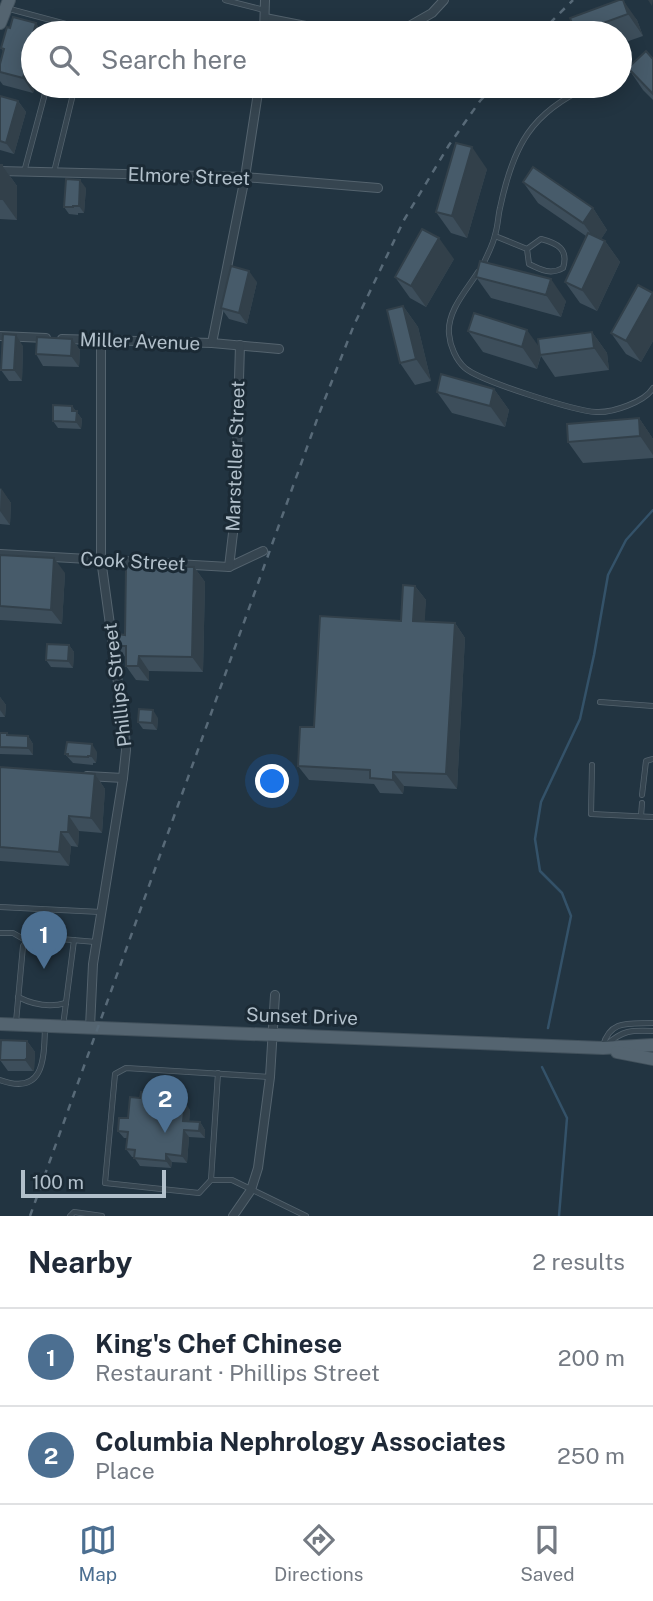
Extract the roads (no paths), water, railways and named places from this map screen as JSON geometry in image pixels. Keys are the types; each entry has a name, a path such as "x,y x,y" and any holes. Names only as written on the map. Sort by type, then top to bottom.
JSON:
{"main road":[{"path":"0,23 8,4"},
{"name":"Sunset Drive","path":"0,1024 603,1048 653,1045"},
{"name":"Sunset Drive","path":"603,1048 653,1059"}],"street":[{"path":"265,0 265,21"},
{"path":"418,21 432,13 444,0"},
{"path":"265,14 293,21"},
{"path":"212,343 246,177 257,98"},
{"name":"Elmore Street","path":"0,171 246,177 378,188"},
{"name":"Miller Avenue","path":"0,336 212,343 279,349"},
{"name":"Phillips Street","path":"90,1027 93,964 126,750 101,559 101,340"},
{"name":"Marsteller Street","path":"229,567 235,516 240,345"},
{"name":"Cook Street","path":"0,554 229,567 262,551"},
{"path":"82,776 123,778"},
{"path":"233,1216 251,1190 258,1168 270,1077 275,995"}],"lane":[{"path":"225,0 236,1 265,14"},
{"path":"8,4 59,21"},
{"path":"632,69 642,64"},
{"path":"24,172 44,98"},
{"path":"54,173 72,98"},
{"path":"567,98 552,106 537,120 526,135 511,166 495,236 483,265 451,316 449,333 453,351 464,367 482,378 579,410 599,413 638,401 653,388"},
{"path":"495,236 527,249"},
{"path":"541,239 554,242 565,253 563,268 556,272 544,271 529,264 527,249 541,239"},
{"path":"600,702 653,706"},
{"path":"642,795 646,761 653,758"},
{"path":"592,765 591,814 653,817"},
{"path":"641,816 642,803"},
{"path":"0,907 102,912"},
{"path":"0,933 13,933 27,941"},
{"path":"15,1024 23,946 27,941 37,937 97,942"},
{"path":"63,1026 74,940"},
{"path":"18,997 46,1006 66,1003"},
{"path":"603,1048 606,1036 620,1025 653,1023"},
{"path":"0,1080 8,1083 31,1083 36,1077 44,1044 45,1026"},
{"path":"603,1048 618,1035 632,1030 653,1031"},
{"path":"218,1073 211,1180 199,1193 105,1183 115,1074 126,1068 218,1073 270,1077"},
{"path":"211,1180 232,1180 294,1214 306,1216"},
{"path":"70,1216 74,1212 102,1216"}],"waterway":[{"path":"548,1028 571,916 562,893 540,871 535,839 541,802 580,719 608,575 626,540 653,510"},
{"path":"542,1067 567,1118 559,1216"}],"railway":[{"path":"552,21 573,0"},
{"path":"30,1216 319,414 354,325 404,220 449,145 483,98"}],"place":[{"name":"King's Chef Chinese","path":"44,969"},
{"name":"Columbia Nephrology Associates","path":"165,1133"}]}
